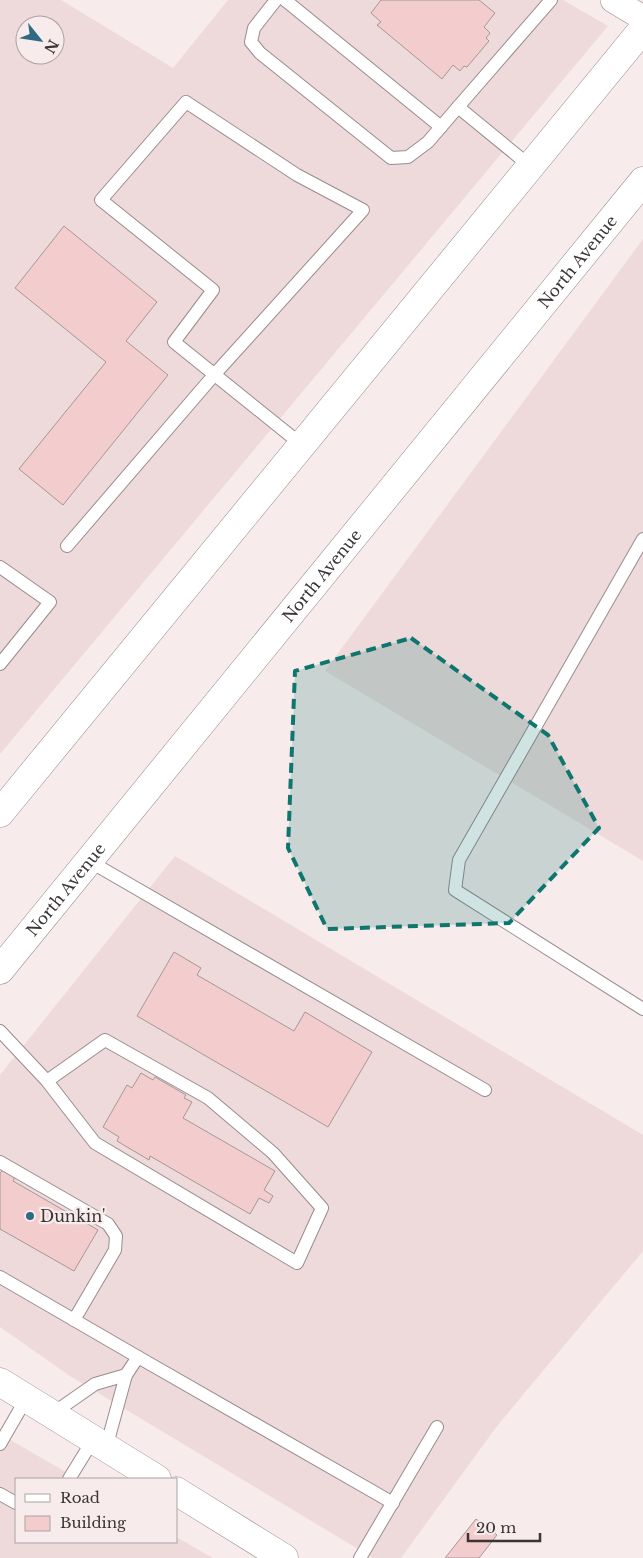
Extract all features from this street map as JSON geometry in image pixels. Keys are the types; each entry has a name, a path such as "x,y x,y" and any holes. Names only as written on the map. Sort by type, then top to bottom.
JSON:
{"main road":[{"path":"3,804 302,446 643,29"},
{"name":"North Avenue","path":"0,970 643,181"},
{"path":"0,1382 155,1478"},
{"path":"178,1492 284,1558"}],"street":[{"path":"613,0 643,18"}],"lane":[{"path":"276,0 254,28 251,42 260,53 391,158 408,157 428,142 551,0"},
{"path":"284,0 441,127"},
{"path":"67,546 214,375 363,210 297,175 186,102 101,200 213,290 174,342 214,375 302,446"},
{"path":"458,107 530,166"},
{"path":"643,539 459,860 455,890 643,1009"},
{"path":"0,567 50,602 0,664"},
{"path":"89,861 485,1090"},
{"path":"0,1031 47,1081 95,1142 297,1263 322,1208 274,1152 208,1098 104,1040 47,1081"},
{"path":"0,1162 108,1224 116,1236 115,1250 74,1320"},
{"path":"0,1277 393,1502"},
{"path":"70,1478 99,1444 126,1375 138,1357"},
{"path":"52,1414 95,1384 126,1375"},
{"path":"0,1444 26,1399"},
{"path":"360,1558 437,1427"},
{"path":"0,1494 15,1502"}],"highlighted area":[{"path":"411,638 548,735 599,828 509,923 327,929 288,848 295,671"}],"shaded area":[{"path":"0,0 61,0 173,68 228,0 563,0 608,26 0,754"},
{"path":"643,239 643,861 325,671"},
{"path":"175,856 643,1135 643,1251 497,1426 401,1558 373,1558 70,1376 0,1327 0,1075"},
{"path":"0,1434 76,1478 15,1478 15,1543 178,1543 178,1538 213,1558 0,1558"}],"building":[{"path":"381,0 479,0 495,13 484,27 490,33 486,38 489,41 467,67 464,66 460,71 453,65 442,79 377,25 381,22 371,13"},
{"path":"64,226 157,302 126,341 168,375 63,505 19,469 106,362 15,288"},
{"path":"174,952 201,968 197,975 294,1031 305,1012 372,1052 328,1127 137,1016"},
{"path":"141,1073 153,1080 155,1077 186,1095 184,1098 192,1102 183,1118 275,1171 264,1190 273,1196 269,1203 259,1198 250,1214 150,1156 149,1160 117,1141 119,1137 103,1127 127,1085 132,1088"},
{"path":"3,1170 15,1177 13,1181 98,1230 74,1271 0,1229 0,1173"},
{"path":"476,1519 497,1535 479,1558 445,1558"}],"place":[{"name":"Dunkin'","path":"30,1216"}]}
